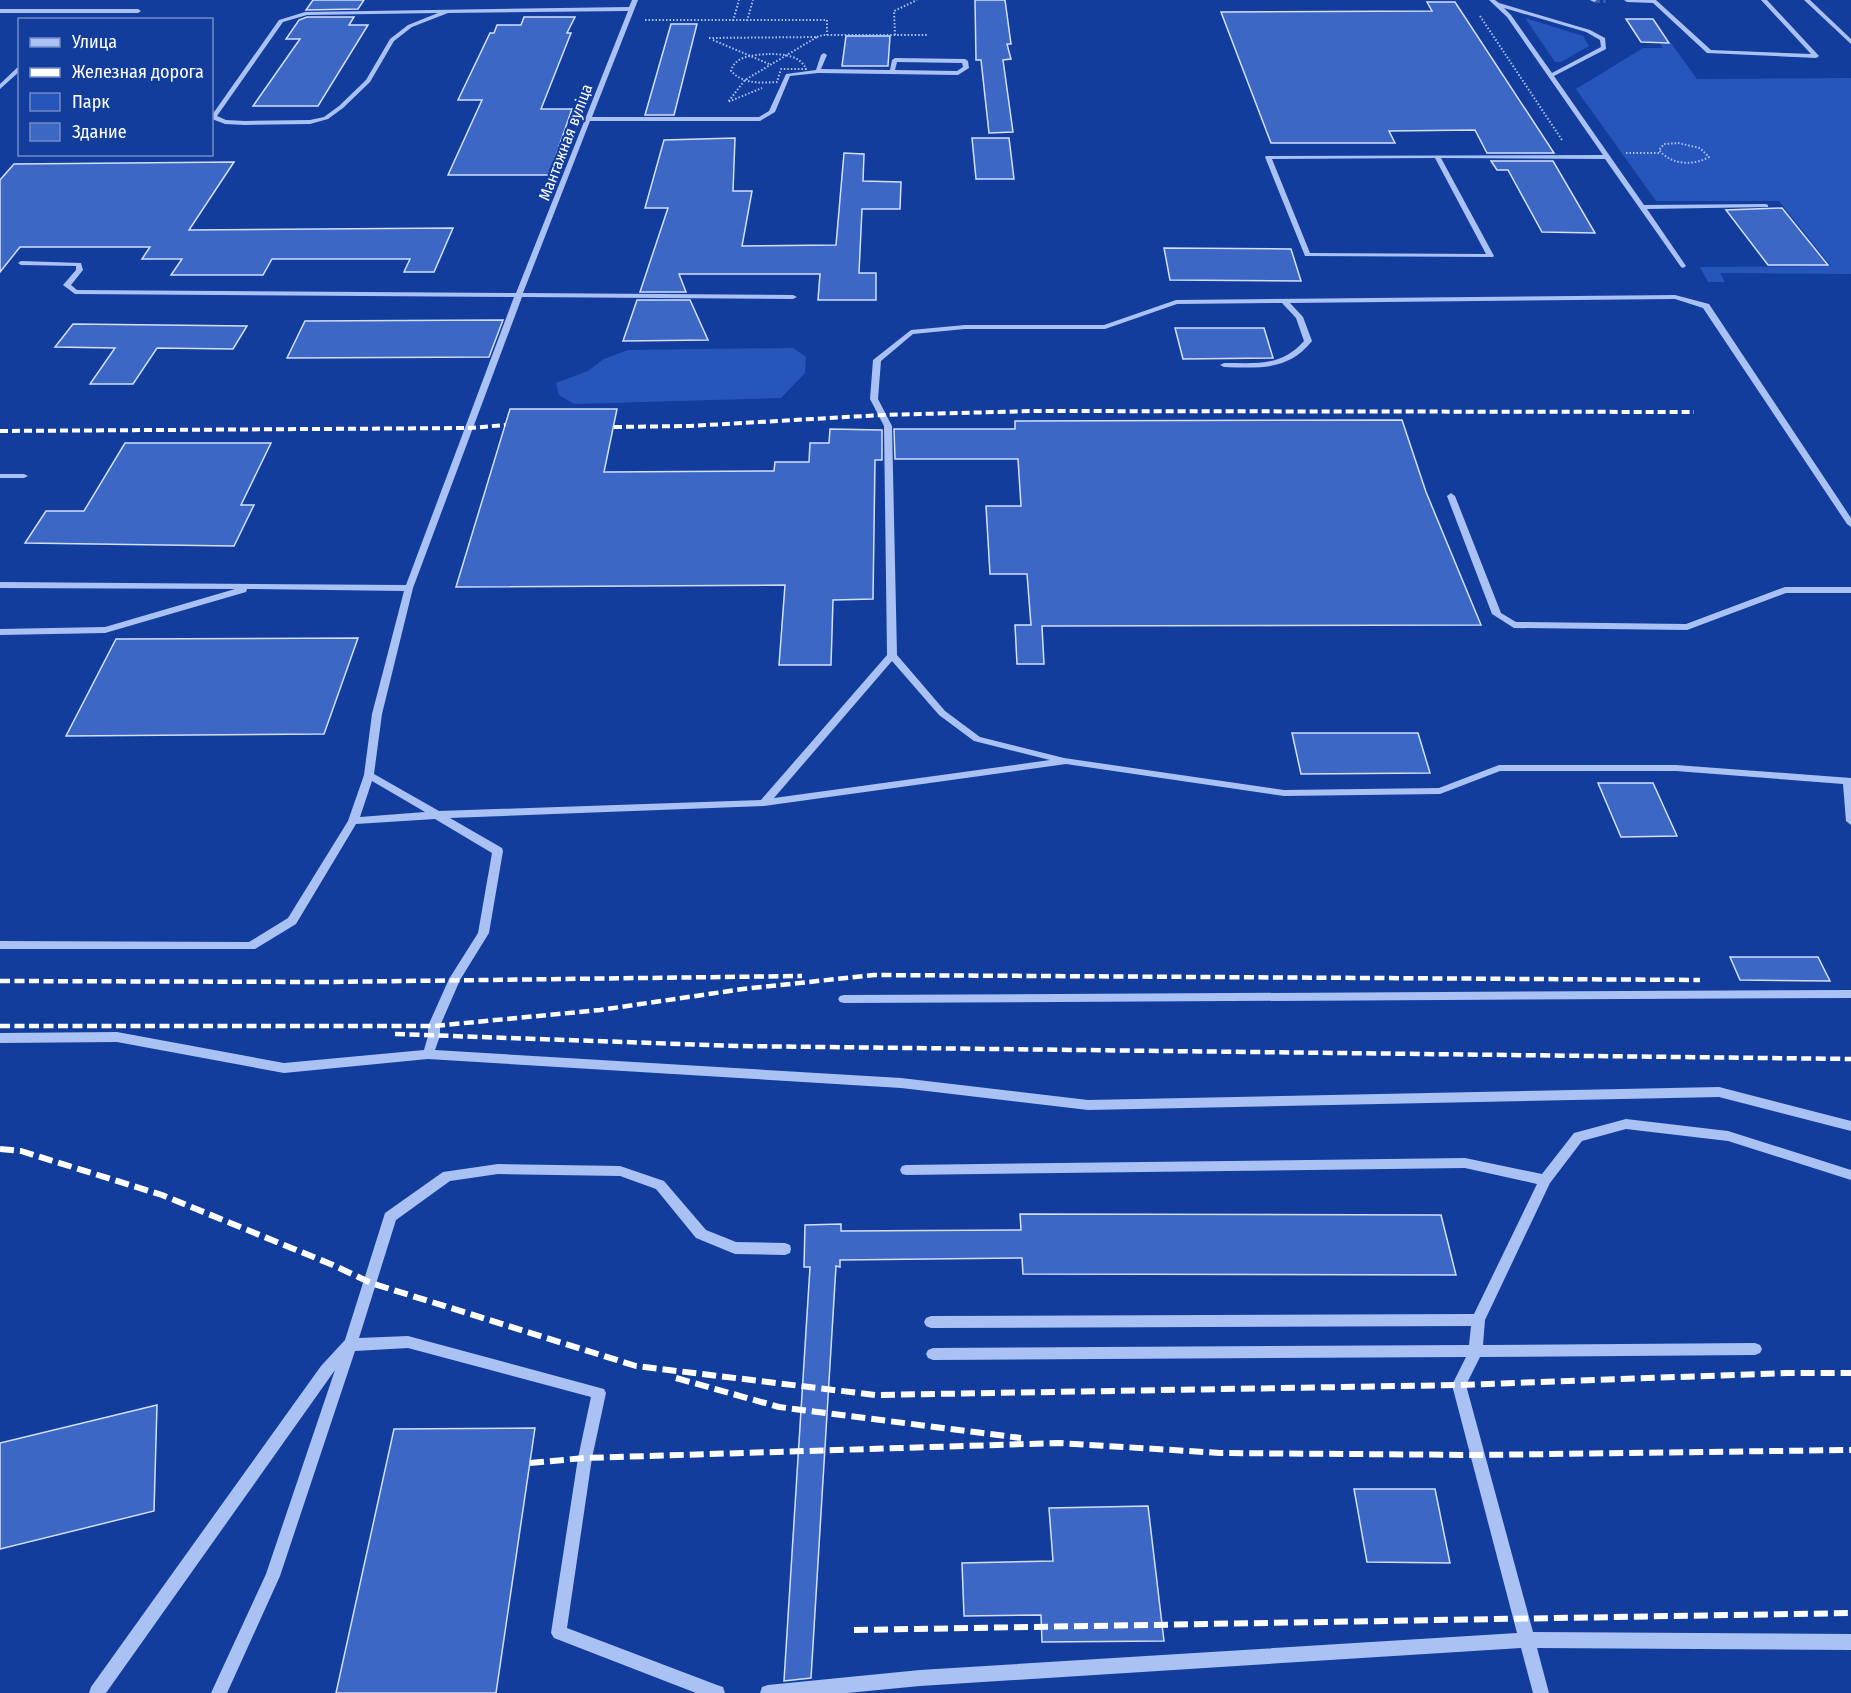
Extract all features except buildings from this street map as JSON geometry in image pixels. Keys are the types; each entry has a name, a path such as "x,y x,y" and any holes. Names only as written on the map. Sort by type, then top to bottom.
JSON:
{"street":[{"name":"Мантажная вуліца","path":"0,945 251,946 292,921 353,821 369,776 377,714 409,588 520,294 635,0"},
{"path":"1628,0 1654,1 1709,52 1816,56 1764,0"},
{"path":"1807,0 1851,42"},
{"path":"1494,2 1509,16 1683,266"},
{"path":"1494,2 1588,31 1603,39 1605,48 1550,76"},
{"path":"448,11 410,26 392,40 368,81 326,118 310,122 245,123 225,122 213,117 281,21 307,13 448,11 632,9"},
{"path":"0,11 138,11"},
{"path":"67,18 74,11"},
{"path":"818,71 824,55"},
{"path":"588,119 760,118 772,112 788,75 818,71 958,73 966,68 965,61 895,60 892,72"},
{"path":"0,87 18,69"},
{"path":"1437,156 1491,256 1307,255 1268,157 1437,156 1573,157 1606,155"},
{"path":"1642,207 1766,206"},
{"path":"21,263 79,264 80,270 68,285 75,292 793,297"},
{"path":"1851,524 1706,306 1675,297 1176,302 1105,327 965,327 911,332 877,360 874,399 888,426 892,655 942,713 976,739 1066,761 1284,793 1440,791 1499,768 1676,768 1849,781 1851,821"},
{"path":"1224,365 1277,364 1299,354 1308,341 1299,316 1283,300"},
{"path":"0,476 24,476"},
{"path":"1451,496 1497,614 1514,625 1688,627 1785,590 1851,590"},
{"path":"0,585 409,588"},
{"path":"0,632 105,630 255,586"},
{"path":"764,803 892,655"},
{"path":"353,821 435,814 764,803 1066,761"},
{"path":"369,776 498,851 483,933 455,979 434,1026 434,1036 428,1054"},
{"path":"844,999 1851,994"},
{"path":"0,1038 117,1037 284,1068 428,1054 901,1083 1088,1105 1719,1092 1851,1126"},
{"path":"1541,1693 1459,1385 1475,1353 1478,1320 1545,1180 1578,1137 1626,1124 1728,1136 1851,1175"},
{"path":"906,1170 1466,1163 1545,1180"},
{"path":"219,1693 273,1576 390,1217 447,1176 498,1169 620,1171 660,1185 701,1234 735,1248 786,1249"},
{"path":"931,1322 1478,1320"},
{"path":"97,1693 326,1370 349,1345 408,1342 598,1393 585,1458 559,1633 717,1693"},
{"path":"933,1354 1475,1353 1755,1349"},
{"path":"768,1693 920,1678 1528,1640 1851,1642"}],"path":[{"path":"733,21 739,0"},
{"path":"747,21 753,0"},
{"path":"895,35 894,11 917,0"},
{"path":"1477,10 1573,157"},
{"path":"627,19 827,20 827,35"},
{"path":"777,82 746,80 734,75 731,66 736,61 750,56 781,54 801,60 805,64 806,69 781,69 770,65 750,56 710,38 927,35"},
{"path":"777,82 729,102 746,80 817,37"},
{"path":"777,82 781,69"},
{"path":"1606,155 1660,153 1670,159 1686,162 1701,161 1709,157 1706,150 1701,147 1678,143 1664,144 1659,150 1660,153"}],"green space":[{"path":"1525,18 1583,36 1589,46 1561,62 1555,62"},
{"path":"1660,43 1671,43 1697,79 1851,78 1851,274 1720,273 1725,282 1708,282 1700,267 1831,266 1779,201 1656,201 1576,89 1643,48 1663,48"},
{"path":"793,348 806,357 805,373 781,398 574,404 559,395 556,383 588,371 604,359 628,350"}],"tunnel":[{"path":"1594,0 1606,0"}],"railway":[{"path":"614,427 690,426 882,415 1034,411 1694,412"},
{"path":"0,431 470,428 505,425"},
{"path":"0,1026 434,1026 600,1010 743,989 874,975 1700,980"},
{"path":"0,981 326,982 802,976"},
{"path":"395,1034 738,1046 1851,1059"},
{"path":"0,1149 21,1151 162,1195 333,1265 371,1283 636,1366 875,1395 1459,1385 1787,1373 1851,1373"},
{"path":"676,1378 779,1407 1021,1438"},
{"path":"530,1463 585,1458 1059,1443 1220,1453 1478,1455 1851,1450"},
{"path":"854,1630 1851,1613"}]}
